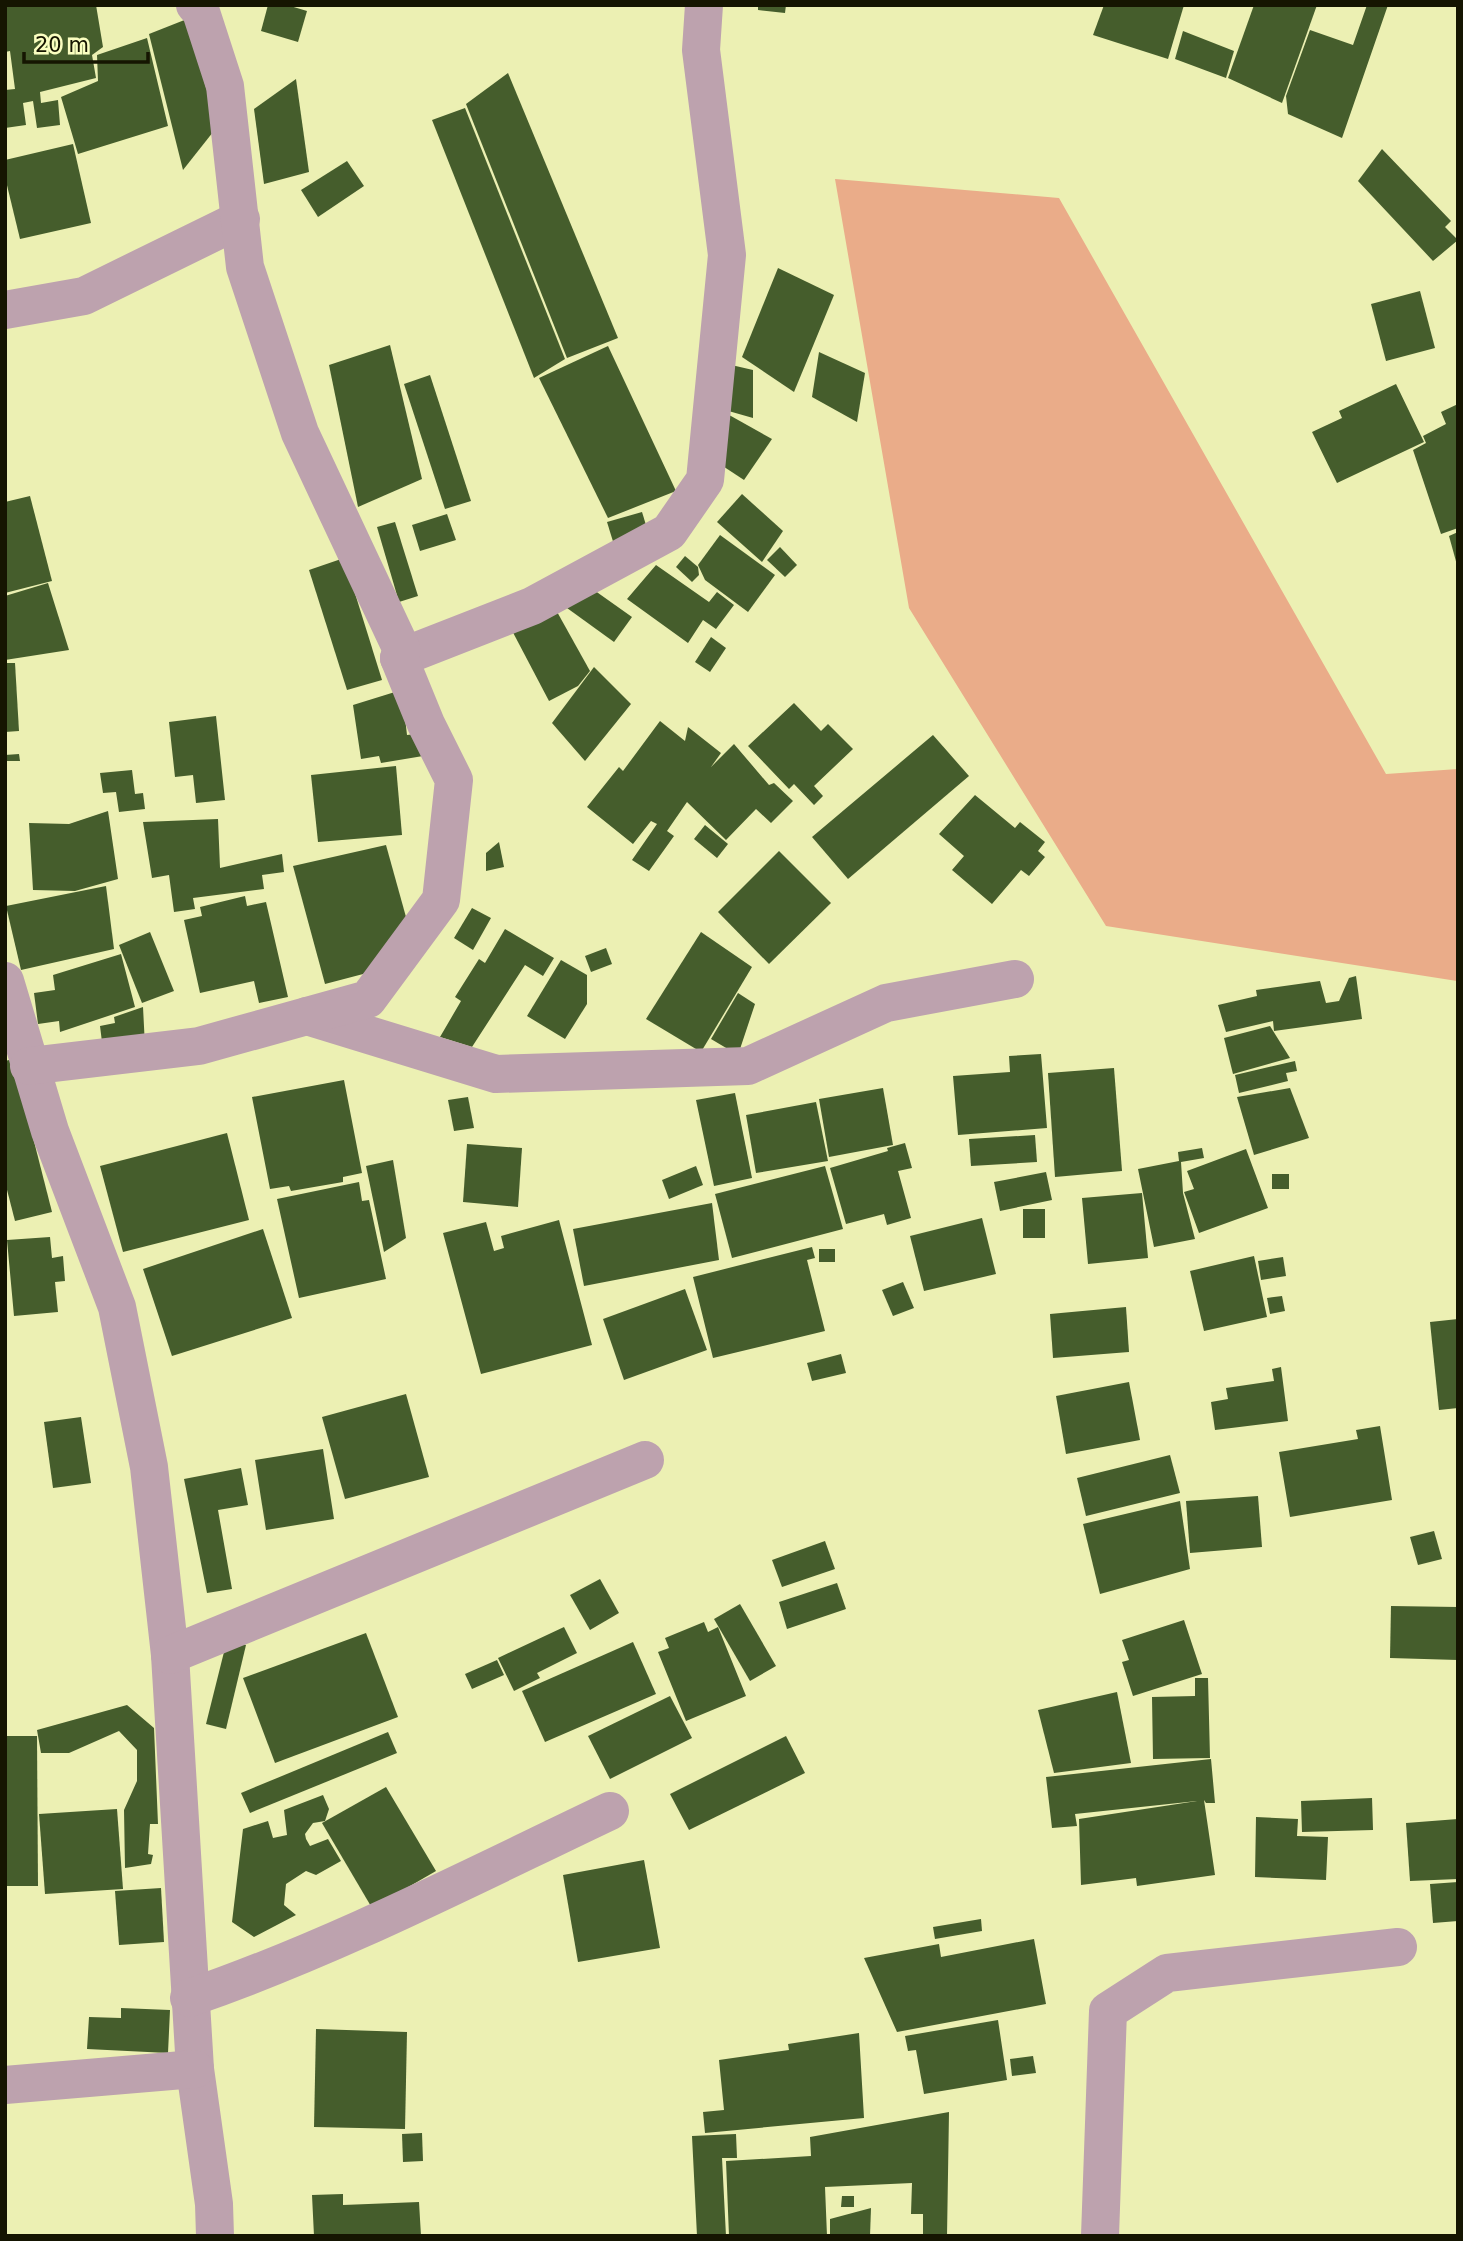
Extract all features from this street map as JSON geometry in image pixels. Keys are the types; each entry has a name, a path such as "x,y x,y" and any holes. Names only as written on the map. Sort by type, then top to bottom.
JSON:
{"street":[{"path":"29,1066 199,1045 368,999 441,900 454,780 426,724 400,658 402,650 300,433 246,267 225,86 201,12 195,5"},
{"path":"400,658 532,606 669,532 705,480 727,254 701,50 704,5"},
{"path":"5,310 84,296 241,219"},
{"path":"307,1016 496,1074 748,1066 886,1003 1015,979"},
{"path":"5,981 50,1130 117,1307 149,1467 170,1655 195,2069 214,2204 215,2236"},
{"path":"170,1655 645,1460"},
{"path":"189,1997 252,1976 372,1924 610,1811"},
{"path":"1101,2236 1108,2011 1167,1973 1398,1947"},
{"path":"5,2085 195,2069"}],"shaded area":[{"path":"835,179 1059,198 1386,774 1458,769 1458,985 1457,981 1106,926 909,608"}],"building":[{"path":"5,5 96,5 103,47 92,55 96,78 40,92 41,103 58,100 60,125 37,128 33,101 23,103 26,125 5,128 5,90 15,89 10,51 5,52"},
{"path":"268,5 287,5 307,11 298,42 261,31"},
{"path":"758,5 786,5 785,13 758,10"},
{"path":"1104,5 1184,5 1168,59 1093,35"},
{"path":"1254,5 1317,5 1282,103 1228,78"},
{"path":"1367,5 1388,5 1342,138 1288,114 1286,96 1310,30 1353,45"},
{"path":"187,19 217,127 183,170 149,34"},
{"path":"1183,31 1234,51 1226,78 1175,59"},
{"path":"147,38 168,126 78,154 61,97 98,81 97,55"},
{"path":"508,73 618,338 567,358 466,104"},
{"path":"296,79 309,172 264,184 254,109"},
{"path":"465,108 565,359 534,378 432,120"},
{"path":"73,144 91,223 20,239 5,177 5,160"},
{"path":"1382,149 1451,221 1445,227 1458,240 1433,261 1358,181"},
{"path":"347,161 364,186 318,217 301,190"},
{"path":"778,268 834,295 794,392 742,357"},
{"path":"1420,291 1435,348 1386,361 1371,304"},
{"path":"390,345 422,479 358,507 329,365"},
{"path":"608,346 676,491 608,518 539,378"},
{"path":"819,352 865,373 857,422 812,397"},
{"path":"727,364 753,370 753,418 725,410"},
{"path":"430,375 471,501 445,509 404,384"},
{"path":"1396,384 1424,442 1337,483 1312,432 1342,418 1339,411"},
{"path":"1458,404 1458,528 1441,534 1413,450 1426,443 1423,436 1446,424 1441,412"},
{"path":"722,411 772,439 744,480 709,457"},
{"path":"742,494 783,531 762,562 717,522"},
{"path":"30,496 52,581 5,593 5,502"},
{"path":"642,512 650,538 615,548 607,522"},
{"path":"447,514 456,540 420,551 412,525"},
{"path":"395,522 418,596 399,602 377,527"},
{"path":"1458,532 1458,565 1457,565 1449,536"},
{"path":"720,535 775,575 748,612 705,580 698,565"},
{"path":"780,547 797,565 785,577 767,560"},
{"path":"685,556 698,567 699,575 692,582 676,567"},
{"path":"344,558 382,680 347,690 309,570"},
{"path":"656,565 709,602 717,592 734,605 716,629 703,620 688,643 627,599"},
{"path":"48,583 69,650 5,660 5,596"},
{"path":"584,583 632,617 614,642 567,608"},
{"path":"551,601 590,671 578,686 549,701 508,623"},
{"path":"711,637 726,648 710,672 695,662"},
{"path":"5,663 15,663 19,731 5,732"},
{"path":"594,667 631,704 585,761 552,723"},
{"path":"411,687 405,718 407,735 425,733 429,755 381,763 379,756 361,759 353,705"},
{"path":"794,703 821,731 828,724 853,749 814,786 823,796 814,805 794,784 789,789 748,746"},
{"path":"216,716 225,800 196,803 193,775 175,777 169,722"},
{"path":"660,721 685,741 688,727 721,753 711,767 734,744 769,785 774,783 793,801 771,823 756,809 726,840 687,802 667,831 674,836 649,871 632,860 657,824 651,821 633,844 587,807 619,767 623,771"},
{"path":"933,735 969,776 848,879 812,837"},
{"path":"19,754 20,761 5,761 5,755"},
{"path":"396,766 402,835 318,842 311,775"},
{"path":"132,770 135,794 143,793 145,809 119,812 116,792 103,793 100,773"},
{"path":"975,795 1015,828 1020,822 1045,842 1038,851 1045,857 1029,876 1021,870 992,904 952,870 964,856 939,834"},
{"path":"108,811 118,879 75,891 33,890 29,823 69,824"},
{"path":"218,819 220,868 282,854 284,872 262,875 264,889 193,898 195,909 174,912 169,875 152,878 143,822"},
{"path":"705,825 728,844 717,858 694,839"},
{"path":"499,842 504,867 486,871 486,853"},
{"path":"386,845 411,935 386,968 325,984 293,866"},
{"path":"779,851 831,903 769,964 718,912"},
{"path":"106,886 114,949 21,970 6,906"},
{"path":"245,896 247,906 266,902 288,997 259,1003 254,981 200,993 184,920 202,916 200,907"},
{"path":"472,908 491,918 473,950 454,938"},
{"path":"505,929 554,958 543,976 525,965 472,1047 440,1037 461,1001 455,997 479,959 485,963"},
{"path":"150,932 174,991 142,1003 119,945"},
{"path":"701,932 752,967 701,1052 646,1019"},
{"path":"606,948 612,964 591,972 585,956"},
{"path":"121,954 135,1007 60,1032 59,1021 38,1024 34,993 55,990 53,975"},
{"path":"561,960 587,975 587,1004 565,1039 527,1016"},
{"path":"1356,976 1362,1019 1274,1031 1273,1021 1226,1032 1218,1005 1257,996 1256,990 1320,981 1326,1003 1339,1001 1349,978"},
{"path":"738,993 755,1004 738,1055 711,1039"},
{"path":"143,1007 145,1046 103,1050 100,1026 115,1023 114,1017"},
{"path":"1270,1026 1290,1058 1233,1074 1224,1038"},
{"path":"1041,1054 1047,1128 958,1135 953,1076 1010,1072 1009,1056"},
{"path":"13,1059 52,1212 15,1221 5,1182 5,1061"},
{"path":"1295,1061 1297,1071 1286,1073 1288,1081 1239,1093 1235,1075"},
{"path":"1114,1068 1122,1171 1055,1177 1048,1073"},
{"path":"344,1080 362,1173 343,1177 343,1182 291,1191 289,1186 270,1189 252,1097"},
{"path":"883,1088 893,1145 829,1157 819,1099"},
{"path":"1290,1088 1309,1138 1254,1155 1237,1097"},
{"path":"735,1093 752,1178 714,1186 696,1100"},
{"path":"468,1097 474,1128 454,1131 448,1100"},
{"path":"816,1102 828,1161 756,1173 746,1115"},
{"path":"227,1133 249,1220 123,1252 100,1166"},
{"path":"1035,1135 1037,1162 971,1166 969,1139"},
{"path":"905,1143 912,1168 898,1171 911,1218 887,1225 884,1214 846,1224 830,1168 888,1151 887,1148"},
{"path":"467,1144 522,1148 518,1207 463,1202"},
{"path":"1202,1148 1204,1158 1181,1162 1183,1193 1195,1239 1154,1247 1138,1169 1179,1161 1178,1152"},
{"path":"1246,1149 1268,1208 1199,1233 1184,1192 1194,1189 1187,1171"},
{"path":"393,1160 406,1238 384,1252 366,1166"},
{"path":"696,1166 703,1185 669,1199 662,1180"},
{"path":"825,1166 843,1229 732,1258 715,1194"},
{"path":"1046,1172 1052,1200 1000,1211 994,1182"},
{"path":"1272,1174 1289,1174 1289,1189 1272,1189"},
{"path":"359,1182 362,1201 369,1200 386,1279 299,1298 277,1199"},
{"path":"1142,1193 1148,1258 1088,1264 1082,1198"},
{"path":"712,1203 719,1260 584,1286 573,1229"},
{"path":"1023,1209 1045,1209 1045,1238 1023,1238"},
{"path":"982,1218 996,1274 924,1291 910,1236"},
{"path":"559,1220 592,1345 481,1374 443,1233 486,1222 494,1251 504,1248 501,1236"},
{"path":"263,1229 292,1318 172,1356 143,1269"},
{"path":"50,1237 52,1258 63,1256 65,1281 55,1282 58,1312 14,1316 7,1240"},
{"path":"812,1247 815,1258 807,1260 825,1331 713,1358 693,1277"},
{"path":"819,1249 835,1249 835,1262 819,1262"},
{"path":"1254,1256 1267,1317 1204,1331 1190,1271"},
{"path":"1283,1257 1286,1276 1261,1280 1258,1261"},
{"path":"903,1282 914,1308 893,1316 882,1290"},
{"path":"685,1289 707,1350 624,1380 603,1319"},
{"path":"1282,1296 1285,1311 1270,1314 1267,1298"},
{"path":"1126,1307 1129,1352 1053,1358 1050,1314"},
{"path":"1458,1319 1458,1408 1439,1410 1430,1322"},
{"path":"841,1354 846,1373 812,1381 807,1363"},
{"path":"1281,1367 1288,1421 1215,1430 1211,1402 1228,1399 1226,1388 1274,1381 1272,1369"},
{"path":"1129,1382 1140,1440 1066,1454 1056,1396"},
{"path":"406,1394 429,1477 345,1499 322,1417"},
{"path":"81,1417 91,1483 53,1488 44,1422"},
{"path":"1380,1426 1392,1500 1290,1517 1279,1452 1358,1439 1356,1430"},
{"path":"323,1449 334,1519 266,1530 255,1460"},
{"path":"1170,1455 1180,1493 1086,1516 1077,1478"},
{"path":"241,1468 248,1505 218,1510 232,1589 207,1593 184,1479"},
{"path":"1258,1496 1262,1547 1190,1553 1186,1501"},
{"path":"1180,1501 1190,1569 1100,1594 1083,1524"},
{"path":"1434,1531 1442,1559 1418,1565 1410,1537"},
{"path":"825,1541 835,1569 782,1587 772,1560"},
{"path":"600,1579 619,1613 590,1630 570,1595"},
{"path":"837,1583 846,1609 787,1629 779,1602"},
{"path":"740,1604 776,1666 750,1681 714,1619"},
{"path":"1391,1606 1458,1607 1458,1660 1390,1658"},
{"path":"1184,1620 1202,1674 1133,1696 1122,1662 1129,1660 1122,1640"},
{"path":"704,1622 708,1632 718,1627 746,1696 686,1721 658,1652 669,1648 665,1638"},
{"path":"564,1627 577,1653 537,1673 540,1678 514,1691 498,1658"},
{"path":"366,1633 398,1717 275,1763 243,1678"},
{"path":"227,1640 246,1645 226,1729 206,1724"},
{"path":"633,1642 656,1694 545,1742 522,1691"},
{"path":"497,1660 504,1675 472,1689 465,1674"},
{"path":"1195,1678 1208,1678 1210,1758 1153,1759 1152,1697 1195,1696"},
{"path":"1117,1692 1131,1763 1054,1773 1038,1710"},
{"path":"670,1696 692,1738 610,1779 588,1736"},
{"path":"127,1705 154,1728 158,1824 150,1824 148,1854 153,1855 151,1864 125,1868 124,1810 137,1781 137,1750 119,1731 69,1753 41,1753 37,1730"},
{"path":"388,1732 397,1753 250,1813 241,1793"},
{"path":"5,1736 37,1736 38,1886 6,1886"},
{"path":"786,1736 805,1773 689,1830 670,1794"},
{"path":"1211,1759 1215,1803 1206,1803 1204,1800 1215,1875 1137,1886 1136,1878 1081,1885 1079,1819 1197,1801 1075,1814 1077,1826 1052,1828 1046,1777"},
{"path":"386,1787 436,1871 372,1908 322,1823"},
{"path":"323,1795 329,1809 325,1821 313,1823 305,1834 306,1839 310,1846 328,1839 341,1861 316,1875 306,1871 286,1884 284,1905 296,1915 254,1937 232,1922 243,1829 268,1821 273,1838 287,1835 284,1810"},
{"path":"1372,1798 1373,1830 1302,1832 1301,1801"},
{"path":"117,1809 123,1889 45,1894 39,1814"},
{"path":"1256,1817 1298,1819 1297,1836 1328,1837 1326,1880 1255,1877"},
{"path":"1458,1819 1458,1879 1410,1881 1406,1823"},
{"path":"644,1860 660,1948 578,1962 563,1875"},
{"path":"1458,1882 1458,1921 1433,1923 1430,1884"},
{"path":"161,1888 164,1942 119,1945 115,1891"},
{"path":"981,1919 982,1931 935,1939 933,1927"},
{"path":"1034,1939 1046,2004 897,2032 864,1958 939,1944 941,1957"},
{"path":"121,2008 170,2010 168,2053 87,2049 89,2017 121,2018"},
{"path":"998,2020 1007,2080 924,2094 916,2050 908,2051 905,2036"},
{"path":"316,2029 407,2032 405,2129 314,2127"},
{"path":"859,2033 864,2118 705,2133 703,2112 724,2110 719,2060 789,2050 788,2044"},
{"path":"1033,2056 1036,2073 1012,2076 1010,2059"},
{"path":"949,2112 947,2236 923,2236 923,2214 911,2214 912,2183 825,2187 827,2236 729,2236 726,2161 811,2156 810,2137"},
{"path":"422,2133 423,2161 403,2162 402,2134"},
{"path":"736,2134 737,2158 722,2158 726,2236 697,2236 692,2136"},
{"path":"343,2194 343,2205 419,2202 421,2236 314,2236 312,2195"},
{"path":"842,2196 854,2196 854,2207 841,2207"},
{"path":"871,2208 870,2236 830,2236 830,2219"}]}
